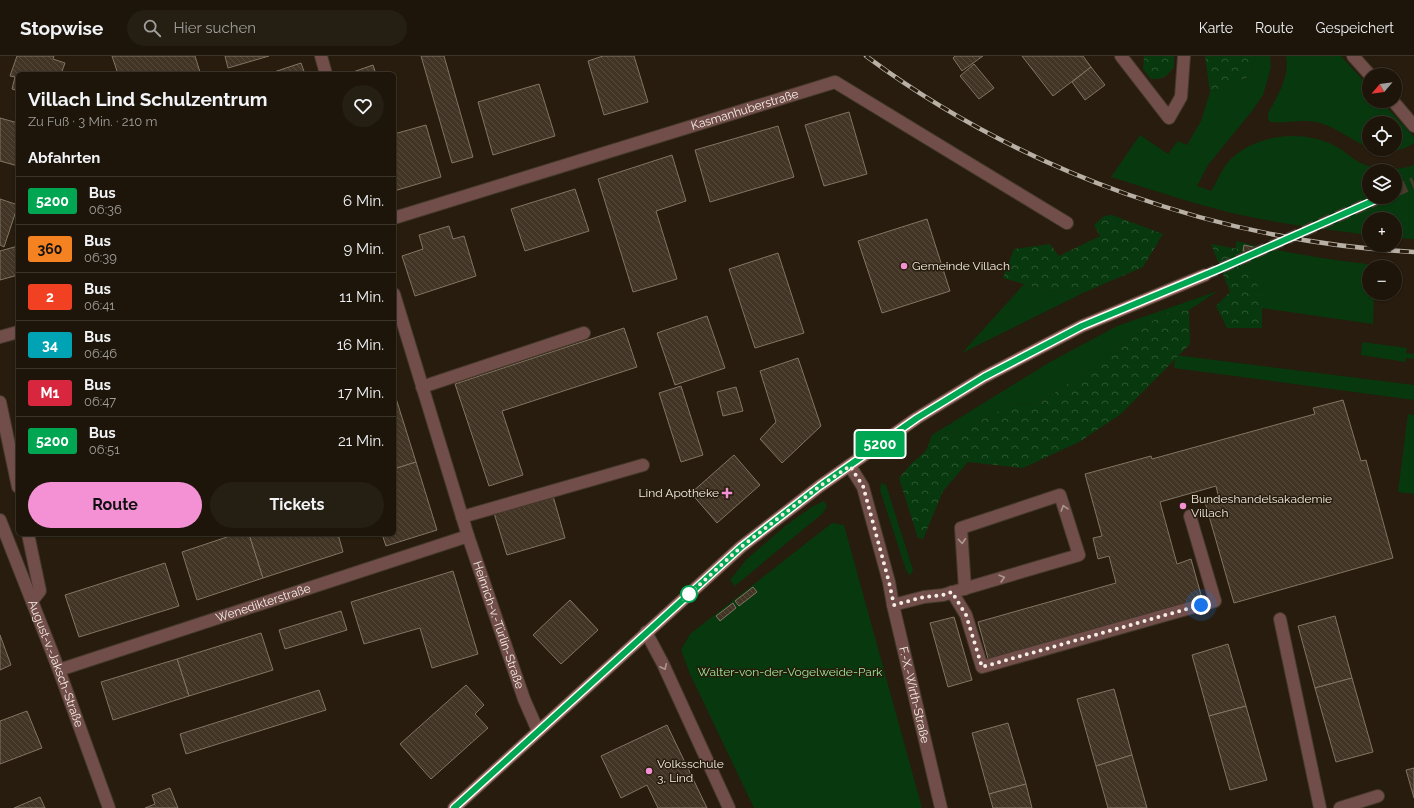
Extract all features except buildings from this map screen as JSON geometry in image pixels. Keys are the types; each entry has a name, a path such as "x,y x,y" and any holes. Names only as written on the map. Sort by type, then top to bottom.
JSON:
{"main road":[{"path":"454,808 538,731 599,678 646,632 741,547 820,486 917,418 984,377 1082,326 1205,275"}],"street":[{"path":"321,56 325,72"},
{"path":"1121,56 1169,118 1181,97 1184,56"},
{"path":"1353,56 1364,68"},
{"name":"Kasmanhuberstraße","path":"396,217 835,82 1067,223"},
{"path":"1398,108 1414,126"},
{"name":"Heinrich-v.-Türlin-Straße","path":"396,301 468,536 524,699 538,731"},
{"path":"0,337 16,333"},
{"path":"422,387 584,333"},
{"path":"0,402 16,478"},
{"path":"462,517 643,465"},
{"name":"F.-X.-Wirth-Straße","path":"850,466 863,486 889,582 941,808"},
{"path":"894,605 924,597 943,595 965,589 1079,555 1060,495 961,528 965,589"},
{"path":"952,592 966,615 982,667 1215,601 1190,516"},
{"name":"August-v.-Jaksch-Straße","path":"0,520 59,670 109,808"},
{"path":"28,536 40,591 32,601"},
{"name":"Wenedikterstraße","path":"59,670 468,536"},
{"path":"1280,619 1320,808"},
{"path":"646,632 663,664 729,808"},
{"path":"1340,808 1378,796"}],"green space":[{"path":"1144,56 1174,56 1174,67 1164,77 1159,79 1151,79 1143,69"},
{"path":"1205,56 1256,56 1248,77 1210,92"},
{"path":"1256,56 1270,56 1271,68 1263,95 1252,111 1208,165 1197,186 1211,191 1224,167 1230,160 1240,151 1252,144 1280,137 1309,137 1335,146 1363,164 1362,204 1402,204 1402,168 1414,165 1414,239 1402,238 1402,212 1362,212 1362,234 1298,225 1228,212 1111,177 1140,135 1168,154 1178,141 1187,145 1201,121 1210,92 1248,77"},
{"path":"1286,56 1341,56 1362,79 1362,108 1387,108 1395,116 1362,116 1362,144 1333,128 1320,123 1307,121 1270,122 1268,119 1268,114 1282,86 1287,64"},
{"path":"1402,124 1414,137 1414,143 1402,149"},
{"path":"1112,215 1163,234 1143,267 1085,292 1045,290 1003,278 1014,249 1050,244 1059,256 1100,236 1094,225 1104,216"},
{"path":"1236,241 1271,249 1362,263 1362,300 1374,300 1373,324 1233,304"},
{"path":"1211,244 1238,249 1262,294 1262,328 1227,328 1216,306 1230,292"},
{"path":"1024,284 1045,290 1085,292 962,353"},
{"path":"1218,291 1189,310 1162,314 1090,369 1038,404 1010,405 959,432 932,435 1050,362 1117,326"},
{"path":"1189,310 1190,344 1121,414 1079,442 1023,468 968,462 943,491 923,539 918,538 899,478 911,464 926,451 932,435 959,432 1010,405 1038,404 1090,369 1162,314"},
{"path":"1362,342 1407,348 1406,353 1414,354 1414,359 1406,358 1406,362 1361,355"},
{"path":"1175,355 1414,385 1414,400 1174,368"},
{"path":"1408,414 1414,415 1414,494 1398,492"},
{"path":"881,483 886,485 913,570 910,576 906,570 880,490"},
{"path":"824,501 827,506 823,513 735,586 730,580 747,559 785,526 812,507"},
{"name":"Walter-von-der-Vogelweide-Park","path":"832,523 844,525 922,808 754,808 690,674 681,650 690,634"}],"tunnel":[{"path":"1402,188 1414,183"},
{"path":"1205,275 1366,204"}],"railway":[{"path":"866,56 926,97 990,134 1057,166 1126,194 1196,216 1268,233 1341,245 1414,252"}],"bus line":[{"name":"5200","path":"454,808 538,731 599,678 646,632 741,547 820,486 917,418 984,377 1082,326 1219,269 1366,204"}],"place":[{"name":"Gemeinde Villach","path":"904,266"},
{"name":"Lind Apotheke","path":"727,493"},
{"name":"Bundeshandelsakademie Villach","path":"1183,506"},
{"name":"Volksschule 3, Lind","path":"649,771"}],"route":[{"path":"689,594 684,599 741,547 820,486 850,466 863,486 894,605 924,597 943,595 952,592 966,615 982,667 1201,605"}]}
